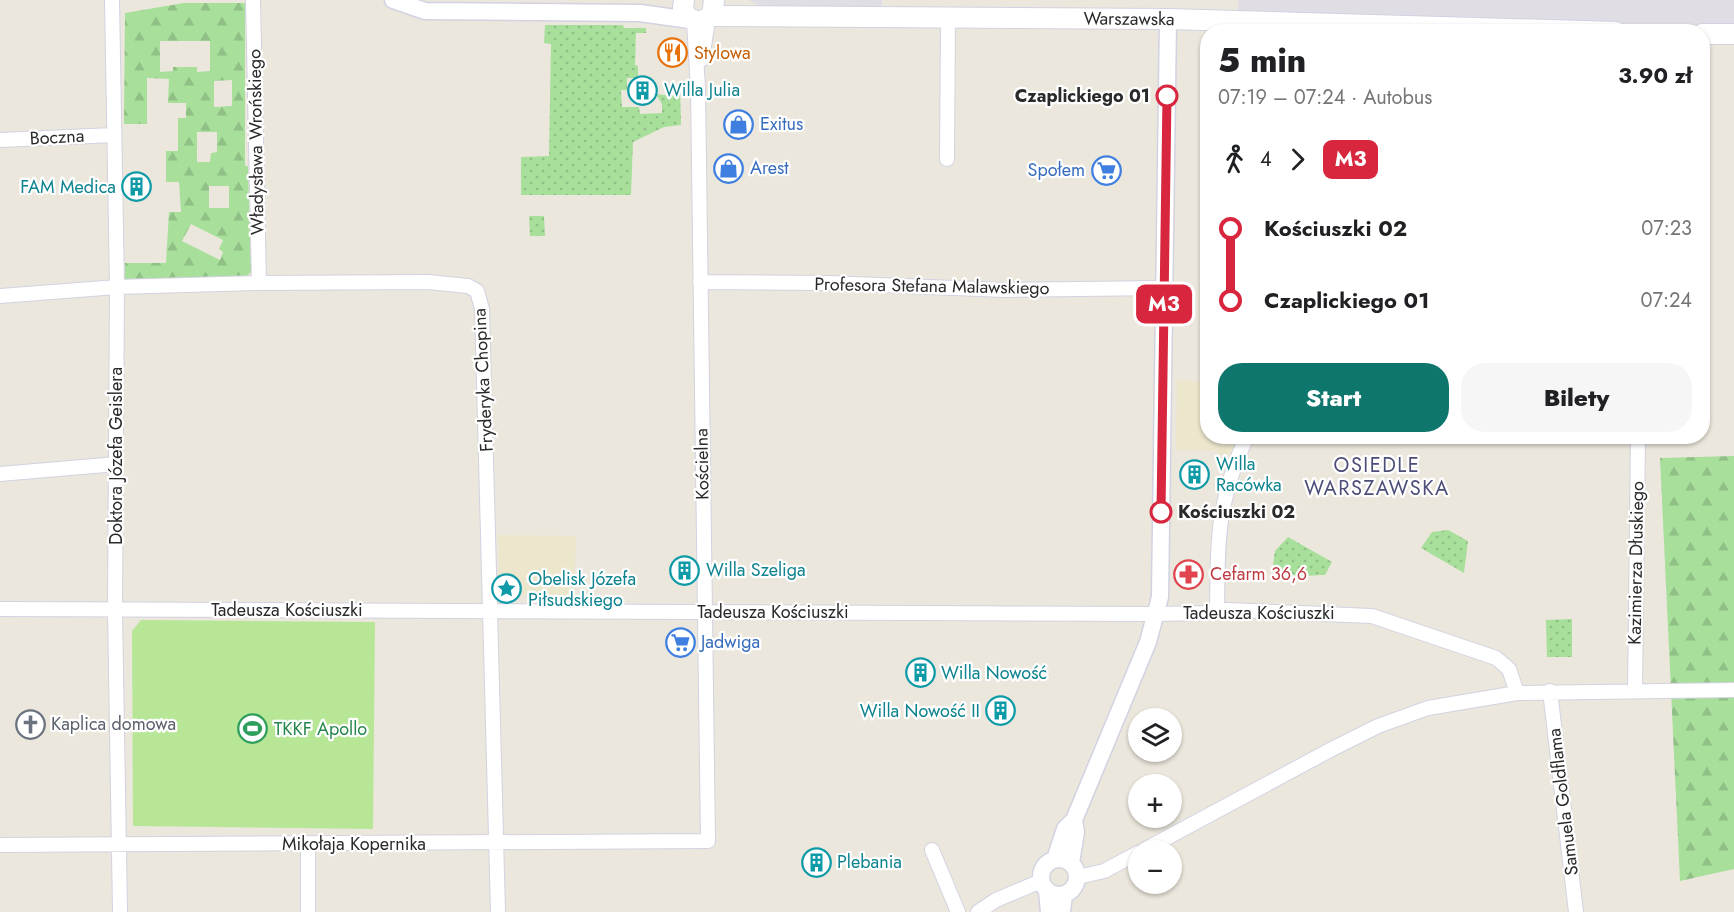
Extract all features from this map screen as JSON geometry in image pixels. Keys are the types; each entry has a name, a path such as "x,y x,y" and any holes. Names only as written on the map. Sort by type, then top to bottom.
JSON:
{"main road":[{"name":"Warszawska","path":"725,0 767,15"},
{"name":"Warszawska","path":"698,12 948,18 1168,19 1287,24"},
{"path":"1710,34 1734,34"}],"street":[{"name":"Doktora Józefa Geislera","path":"112,0 117,287 115,610 120,912"},
{"name":"Władysława Wrońskiego","path":"253,0 259,283"},
{"name":"Warszawska","path":"393,0 425,11 698,12"},
{"path":"640,13 652,0"},
{"name":"Kościelna","path":"698,12 708,841"},
{"path":"947,159 948,18"},
{"path":"978,912 996,900 1051,889 1073,889 1068,866 1076,832 1074,820 1148,642 1157,614 1163,475 1168,19"},
{"name":"Boczna","path":"0,140 114,135"},
{"name":"Fryderyka Chopina","path":"0,296 117,287 259,283 409,282 468,286 477,291 482,309 498,912"},
{"name":"Profesora Stefana Malawskiego","path":"700,282 1005,290 1164,288"},
{"path":"1216,611 1218,541 1223,497 1243,444"},
{"name":"Kazimierza Dłuskiego","path":"1635,690 1638,444"},
{"path":"0,474 117,464"},
{"name":"Tadeusza Kościuszki","path":"0,609 1157,614 1216,611 1372,616 1496,658 1509,669 1517,693"},
{"path":"1163,840 1378,726 1428,708 1517,693 1550,691 1734,690"},
{"name":"Samuela Goldflama","path":"1550,691 1575,912"},
{"name":"Mikołaja Kopernika","path":"0,845 708,841"},
{"path":"308,844 308,912"},
{"path":"932,850 958,912"},
{"path":"1062,912 1042,870 1068,866 1104,871 1128,858"},
{"path":"1049,912 1051,889"}],"shaded area":[{"path":"748,0 882,0 882,10 766,8"},
{"path":"1238,0 1734,0 1734,26 1555,24 1238,11"},
{"path":"1177,380 1200,382 1200,444 1235,444 1229,455 1218,454 1218,451 1176,450"},
{"path":"498,535 576,536 574,596 515,595 511,586 499,582"}],"green space":[{"path":"184,3 245,3 245,166 248,166 251,272 247,276 125,279 125,263 166,263 169,212 181,212 179,182 166,182 166,151 178,151 178,118 186,118 186,103 168,103 169,79 147,78 147,124 124,124 125,13","holes":["160,41 210,41 210,71 197,72 197,67 173,67 173,71 160,72","232,80 232,106 214,107 214,81","197,132 217,132 217,152 211,153 210,162 197,162","209,186 229,186 229,208 209,208","191,224 223,240 219,249 223,252 220,260 182,241"]},
{"path":"545,25 623,25 624,28 646,28 646,33 636,33 635,65 638,66 638,78 627,78 627,90 621,90 622,107 639,107 640,114 662,113 662,104 656,94 678,97 680,88 681,125 664,127 633,142 631,195 521,195 521,157 549,156 551,44 544,43"},
{"path":"529,216 544,216 545,236 530,236"},
{"path":"1734,456 1734,869 1680,881 1660,458"},
{"path":"1448,530 1468,541 1464,573 1421,548 1432,532"},
{"path":"1288,537 1332,562 1325,575 1290,575 1283,573 1273,565 1275,551"},
{"path":"1572,619 1572,657 1547,657 1546,620"},
{"name":"TKKF Apollo","path":"141,620 375,622 373,829 133,826 132,631"}],"bus line":[{"name":"M3","path":"1161,512 1167,96"}],"place":[{"name":"Stylowa","path":"673,53"},
{"name":"Willa Julia","path":"643,90"},
{"name":"Czaplickiego 01","path":"1167,96"},
{"name":"Exitus","path":"739,124"},
{"name":"Arest","path":"729,168"},
{"name":"Społem","path":"1106,170"},
{"name":"FAM Medica","path":"137,187"},
{"name":"Willa Racówka","path":"1195,474"},
{"name":"Kościuszki 02","path":"1161,512"},
{"name":"Willa Szeliga","path":"685,570"},
{"name":"Cefarm 36,6","path":"1189,574"},
{"name":"Obelisk Józefa Piłsudskiego","path":"507,589"},
{"name":"Jadwiga","path":"680,642"},
{"name":"Willa Nowość","path":"920,673"},
{"name":"Willa Nowość II","path":"1001,711"},
{"name":"Kaplica domowa","path":"30,724"},
{"name":"TKKF Apollo","path":"253,729"},
{"name":"Plebania","path":"816,862"}],"district":[{"name":"OSIEDLE WARSZAWSKA","path":"1377,476"}]}
